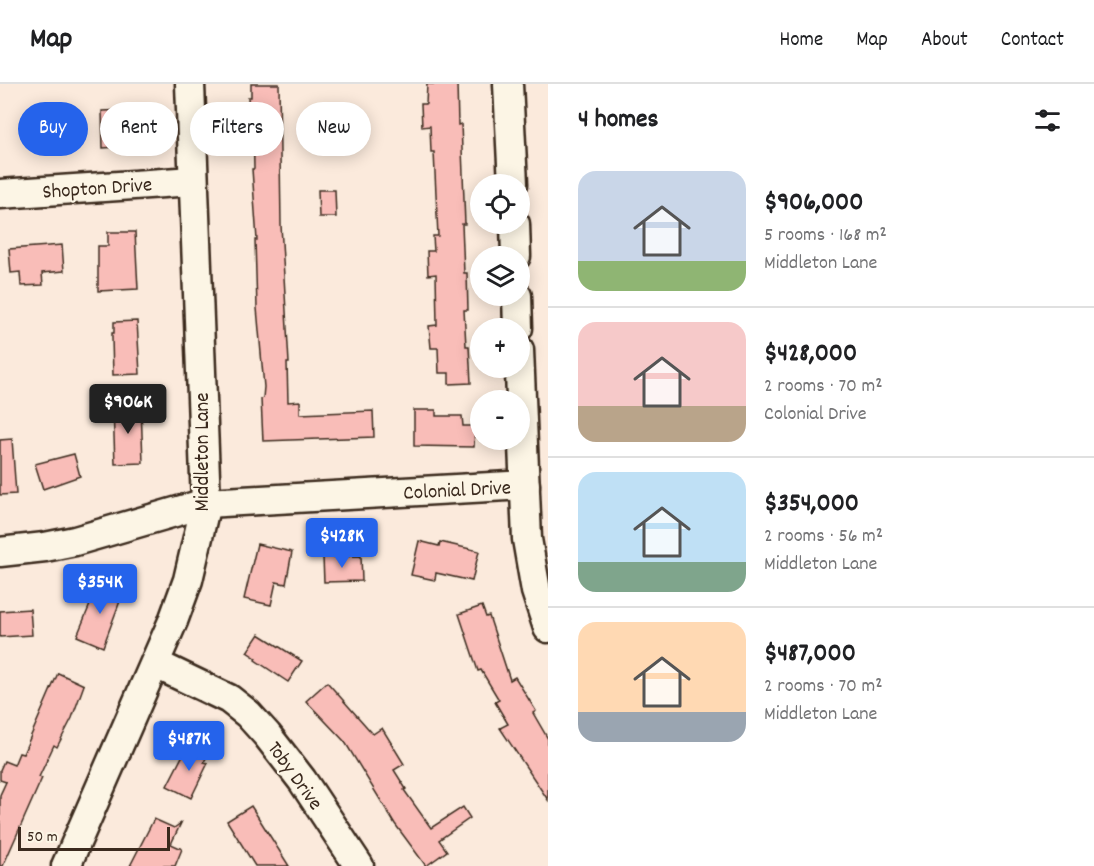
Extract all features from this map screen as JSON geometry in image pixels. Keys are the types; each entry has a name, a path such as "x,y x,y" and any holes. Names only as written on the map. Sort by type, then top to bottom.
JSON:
{"street":[{"name":"Middleton Lane","path":"66,866 156,664 188,580 206,503 190,84"},
{"path":"508,84 512,174"},
{"name":"Shopton Drive","path":"0,194 193,181"},
{"path":"520,378 527,539 536,591 548,628"},
{"name":"Colonial Drive","path":"0,552 45,547 93,537 206,503 525,485"},
{"name":"Toby Drive","path":"156,664 229,699 248,714 302,780 359,866"}],"building":[{"path":"251,84 279,84 279,102 248,102 248,97 251,97"},
{"path":"427,84 457,84 465,224 462,224 464,273 467,273 468,310 464,310 471,383 449,384 449,373 439,373 438,348 431,348 429,326 437,325 436,274 428,275 427,251 434,251 433,236 438,236 434,152 431,152 430,126 422,127 421,104 426,104"},
{"path":"254,156 280,156 281,225 289,363 287,363 288,402 300,401 300,414 373,411 374,437 263,441 261,399 264,387 257,308 255,240 257,240 252,169 254,169"},
{"path":"318,190 335,190 336,217 319,217"},
{"path":"108,232 135,232 138,289 98,291 98,246 108,246"},
{"path":"62,245 64,271 42,273 43,285 21,286 20,272 11,273 9,249"},
{"path":"137,321 140,374 113,375 114,322"},
{"path":"141,406 143,463 115,464 113,407"},
{"path":"414,410 436,410 436,416 462,416 463,426 470,426 470,447 414,446"},
{"path":"12,439 16,494 0,495 0,440"},
{"path":"74,454 80,476 43,489 35,464"},
{"path":"419,541 439,546 440,542 479,551 472,581 436,573 435,580 411,575"},
{"path":"257,544 292,552 286,584 276,582 271,605 244,599"},
{"path":"361,556 362,581 324,582 323,557"},
{"path":"99,583 123,593 103,647 77,636"},
{"path":"482,606 486,617 489,616 510,680 515,677 536,711 533,713 548,739 548,800 500,728 508,724 495,702 499,700 481,670 478,671 459,614"},
{"path":"30,609 32,635 0,637 0,611"},
{"path":"259,634 302,661 288,682 247,652"},
{"path":"58,673 84,685 72,718 57,747 54,745 3,866 0,866 0,795 6,782 0,780 0,770 4,761 14,765 19,753 23,754"},
{"path":"327,682 373,734 382,728 404,764 394,770 406,789 404,790 431,828 463,807 470,818 439,840 447,851 426,866 395,824 345,742 306,701"},
{"path":"188,745 208,754 204,762 208,763 191,798 167,786"},
{"path":"251,806 289,866 255,866 227,821"},
{"path":"154,819 174,828 181,823 171,844 182,849 175,866 130,866"}]}
